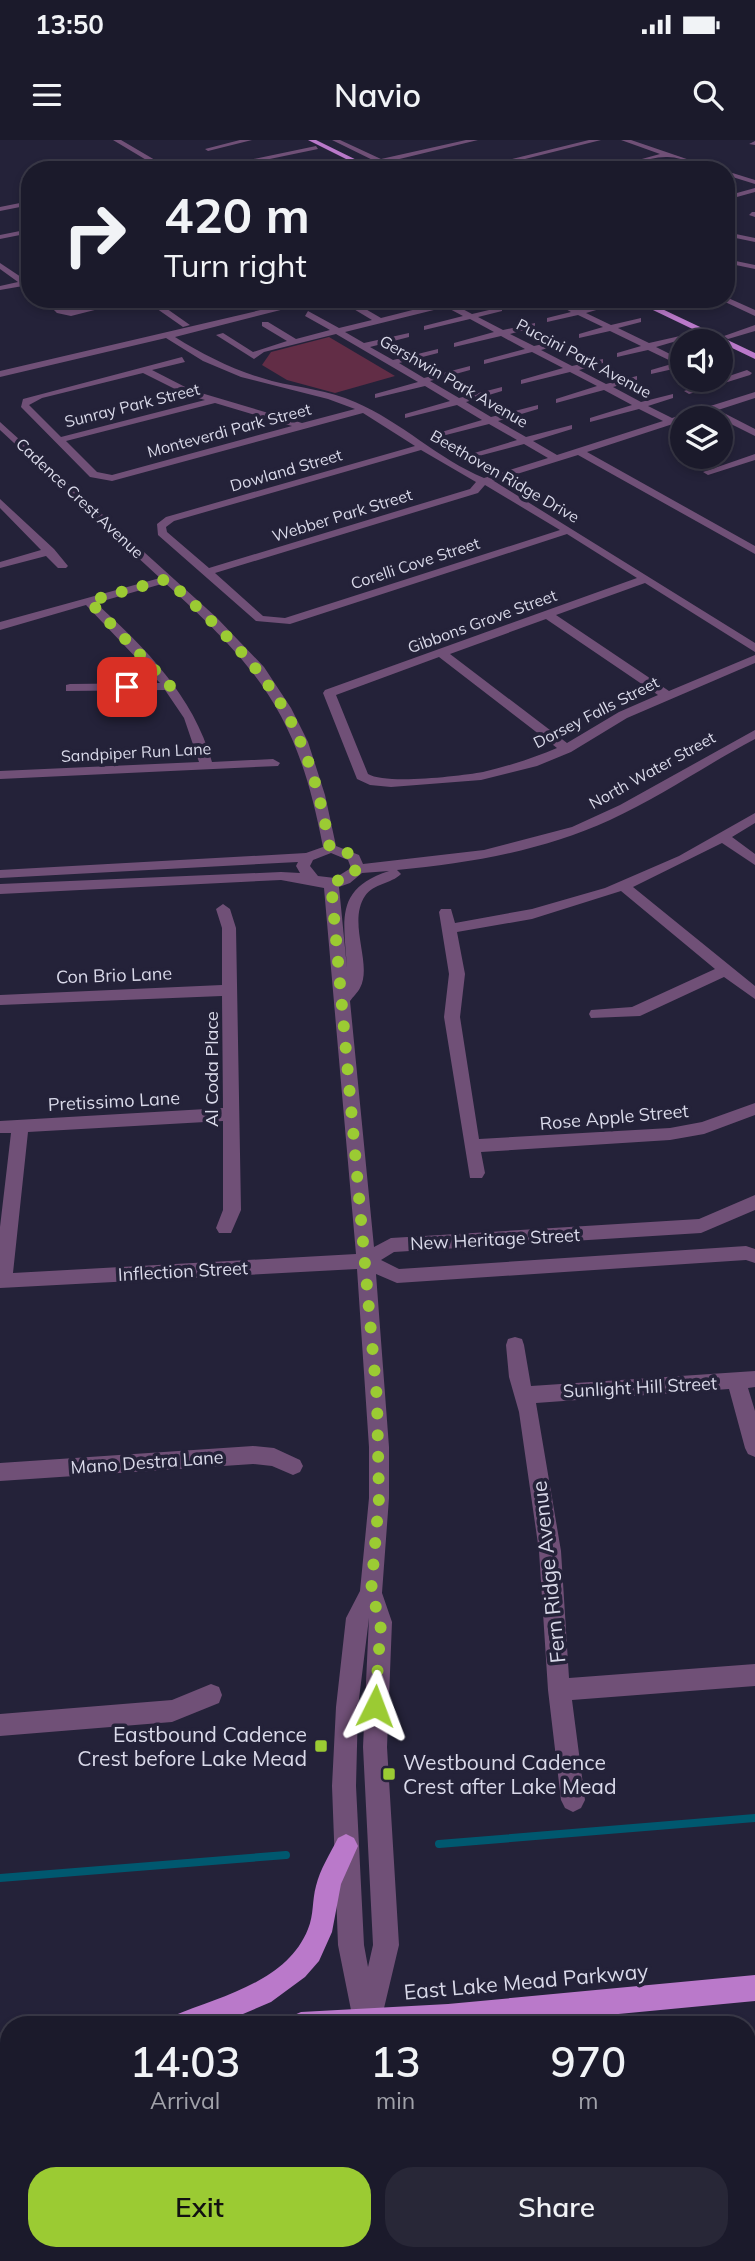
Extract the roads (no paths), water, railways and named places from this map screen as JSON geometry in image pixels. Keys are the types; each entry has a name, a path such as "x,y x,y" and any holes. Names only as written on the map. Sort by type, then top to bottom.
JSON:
{"main road":[{"path":"299,140 343,161"},
{"path":"312,140 355,161"},
{"path":"653,308 755,356"},
{"path":"669,308 714,329"},
{"path":"733,338 755,348"},
{"path":"204,2016 268,1990 300,1967 319,1936 324,1919 327,1887 346,1846"},
{"name":"East Lake Mead Parkway","path":"453,2016 755,1988"}],"street":[{"path":"116,140 153,161"},
{"path":"228,161 208,149 248,140"},
{"path":"338,141 353,140"},
{"path":"338,141 380,161 475,140"},
{"path":"509,161 598,140"},
{"path":"624,140 689,161"},
{"path":"249,161 316,148"},
{"path":"640,161 668,154"},
{"path":"735,176 755,182"},
{"path":"735,196 755,190"},
{"path":"0,209 21,206"},
{"path":"0,237 21,233"},
{"path":"735,236 755,240"},
{"path":"735,263 755,267"},
{"path":"0,265 21,281"},
{"path":"0,288 21,286"},
{"path":"735,303 755,313"},
{"path":"58,308 71,313 94,308"},
{"path":"160,308 186,325"},
{"path":"0,374 249,308"},
{"path":"0,368 173,334 282,308"},
{"path":"358,308 380,321"},
{"path":"416,308 421,311"},
{"path":"220,334 254,356 261,350 432,308"},
{"name":"Puccini Park Avenue","path":"454,308 670,421"},
{"path":"570,308 670,357"},
{"path":"550,320 592,308"},
{"path":"427,328 499,309"},
{"name":"Gershwin Park Avenue","path":"308,314 555,458"},
{"path":"154,333 173,334 207,320"},
{"path":"582,336 638,320"},
{"path":"265,324 295,342"},
{"path":"457,345 532,325"},
{"path":"733,338 755,328"},
{"name":"Beethoven Ridge Drive","path":"173,334 170,338 197,356 224,367 271,384 333,397 363,410 472,479 498,486 755,648"},
{"path":"362,346 406,335"},
{"path":"733,338 755,335"},
{"path":"620,355 670,340"},
{"path":"487,362 563,341"},
{"path":"391,363 435,351"},
{"path":"58,440 24,405 26,401 182,360"},
{"path":"524,382 600,361"},
{"path":"654,372 670,367"},
{"path":"379,396 467,368"},
{"path":"145,370 188,392 213,401 304,427"},
{"path":"733,376 747,373"},
{"path":"559,401 635,378"},
{"path":"733,386 753,395"},
{"path":"408,416 499,389"},
{"name":"Webber Park Street","path":"718,406 753,395"},
{"path":"593,420 670,396"},
{"name":"Sunray Park Street","path":"58,440 213,401"},
{"path":"441,435 535,407"},
{"name":"Monteverdi Park Street","path":"58,440 94,475 112,478 363,410"},
{"name":"Webber Park Street","path":"207,572 474,491 482,482 670,421"},
{"path":"733,422 755,433"},
{"name":"Cadence Crest Avenue","path":"0,425 234,641 279,697 312,766 330,849"},
{"path":"475,456 569,427"},
{"name":"Dowland Street","path":"207,572 162,533 161,526 170,519 421,447"},
{"path":"579,450 755,551"},
{"path":"708,472 755,457"},
{"path":"740,462 755,469"},
{"path":"3,508 50,551 62,566"},
{"name":"Corelli Cove Street","path":"207,572 260,619 271,623 286,622 569,530"},
{"path":"0,565 50,551"},
{"path":"0,626 167,579"},
{"name":"Gibbons Grove Street","path":"364,779 329,693 646,579"},
{"path":"89,601 170,686 203,746 207,766"},
{"path":"547,614 666,695"},
{"path":"441,653 566,749"},
{"name":"Dorsey Falls Street","path":"364,779 391,783 481,776 532,764 566,749 623,715 755,659"},
{"path":"70,688 170,686"},
{"name":"North Water Street","path":"358,869 452,861 533,843 603,819 755,734"},
{"name":"Sandpiper Run Lane","path":"0,775 273,763"},
{"path":"477,1173 452,1017 457,974 449,920 528,916 625,887 690,858 755,817"},
{"path":"724,838 755,861"},
{"path":"0,874 245,863 307,857 330,849 348,853 354,858 358,869 348,879 331,883 273,876 0,889"},
{"path":"307,857 303,866 312,879"},
{"path":"341,1000 354,985 351,914 359,890 382,877 452,861"},
{"path":"331,883 366,1261 379,1447 379,1498 371,1593 381,1622 375,1747 386,1945 369,2016"},
{"path":"625,887 755,994"},
{"name":"Al Coda Place","path":"223,909 229,928 232,1210 225,1228"},
{"path":"597,1014 634,1012 725,970"},
{"name":"Con Brio Lane","path":"0,1000 230,990"},
{"name":"Rose Apple Street","path":"473,1146 670,1133 704,1128 755,1109"},
{"name":"Pretissimo Lane","path":"0,1127 230,1114"},
{"path":"2,1281 20,1126"},
{"name":"New Heritage Street","path":"366,1261 391,1245 701,1226 755,1202"},
{"name":"New Heritage Street","path":"366,1261 397,1276 752,1253"},
{"name":"Inflection Street","path":"2,1281 366,1261"},
{"name":"Fern Ridge Avenue","path":"515,1345 550,1551 559,1690 573,1800"},
{"path":"746,1380 755,1448"},
{"name":"Sunlight Hill Street","path":"525,1395 746,1380"},
{"name":"Mano Destra Lane","path":"0,1472 253,1455 274,1457 293,1466"},
{"path":"365,2016 351,1945 346,1846 347,1707 357,1618 371,1593"},
{"path":"559,1690 755,1675"},
{"path":"0,1725 172,1711 211,1695"}],"waterway":[{"path":"439,1844 755,1818"},
{"path":"0,1878 286,1855"}],"place":[{"name":"Eastbound Cadence Crest before Lake Mead","path":"321,1746"},
{"name":"Westbound Cadence Crest after Lake Mead","path":"389,1774"}]}
